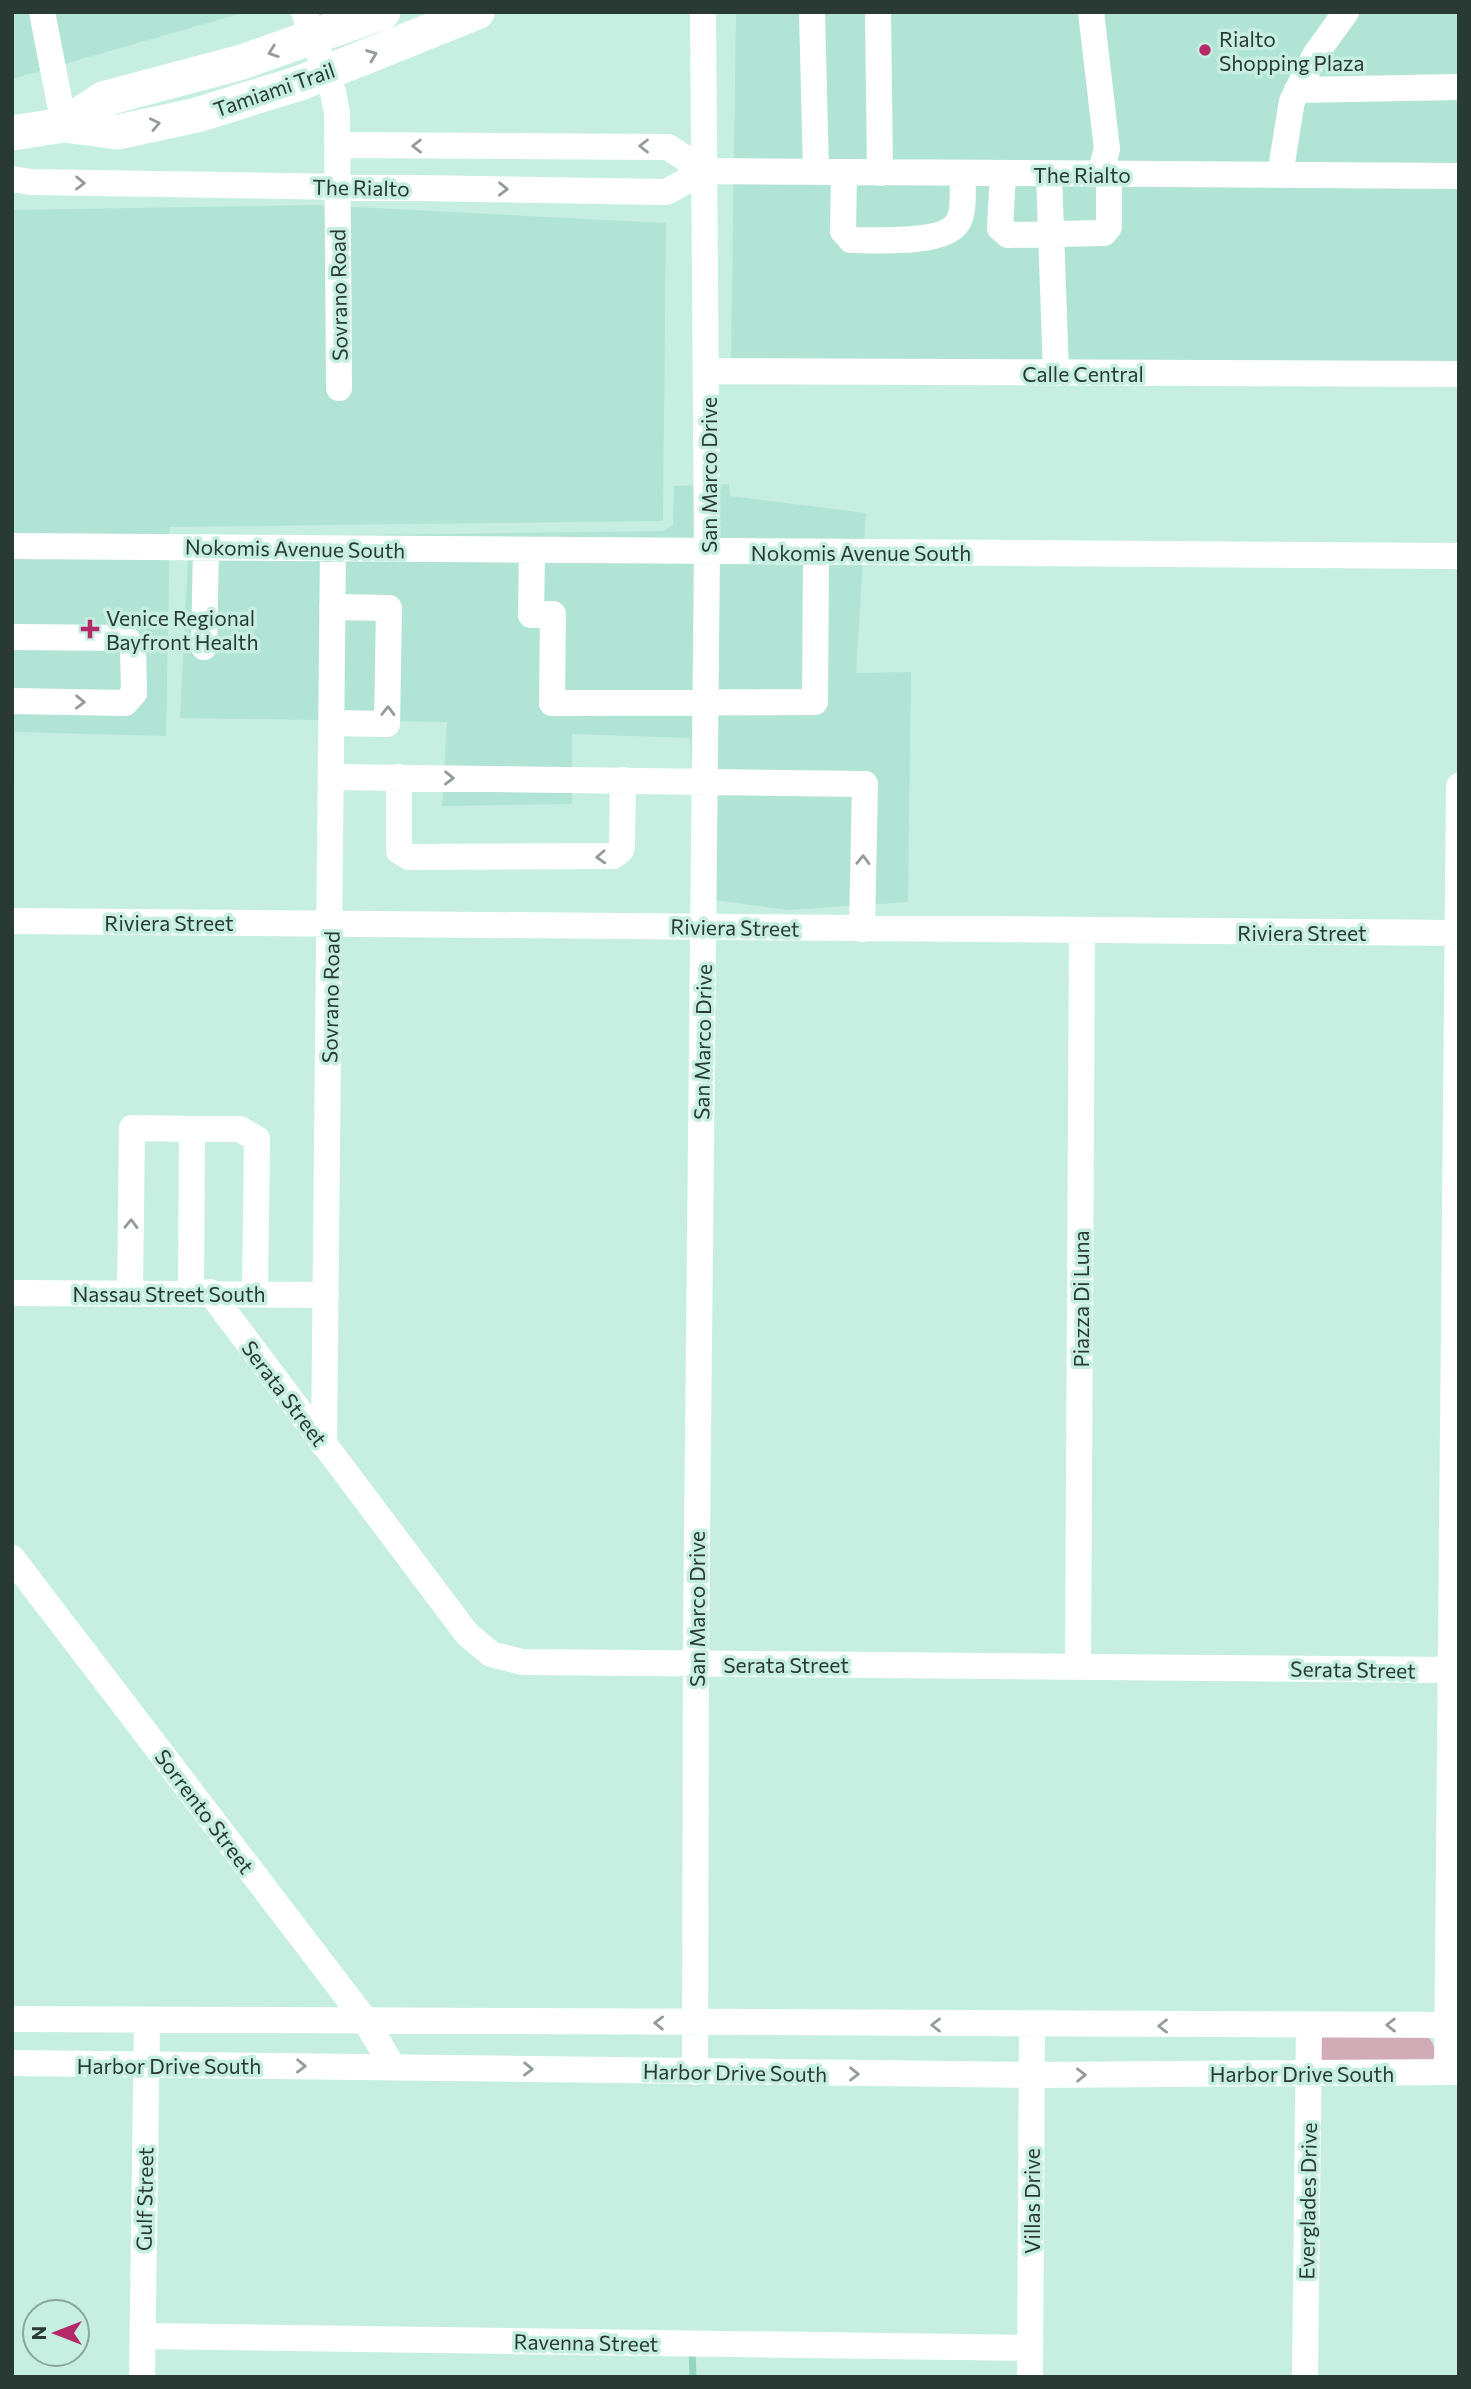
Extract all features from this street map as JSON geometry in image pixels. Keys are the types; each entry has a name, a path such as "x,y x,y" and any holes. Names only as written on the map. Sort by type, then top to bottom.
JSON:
{"main road":[{"name":"Tamiami Trail","path":"64,125 103,99 185,79 309,25 383,12"},
{"name":"Tamiami Trail","path":"12,133 64,125 118,132 197,115 326,73 477,12"}],"street":[{"path":"42,12 64,125"},
{"name":"San Marco Drive","path":"695,2072 696,1664 708,551 704,12"},
{"path":"812,12 816,172"},
{"path":"878,12 880,173"},
{"path":"1003,173 1000,228 1008,235 1104,233 1109,227 1105,174 1107,149 1091,12"},
{"path":"1280,175 1292,100 1315,55 1346,12"},
{"name":"Sovrano Road","path":"309,25 337,113 339,388"},
{"path":"1297,90 1459,87"},
{"name":"The Rialto","path":"338,145 668,146 705,171"},
{"path":"542,190 546,173 552,164 572,151 590,146"},
{"name":"The Rialto","path":"12,180 666,191 705,171 1459,176"},
{"path":"844,172 843,231 852,240 909,241 952,229 960,221 963,173"},
{"path":"1049,174 1056,373"},
{"name":"Calle Central","path":"708,371 1459,374"},
{"name":"Nokomis Avenue South","path":"12,546 1459,556"},
{"path":"204,647 206,547"},
{"name":"Sovrano Road","path":"324,1445 333,549"},
{"path":"532,550 531,615 553,614 552,703 815,702 816,552"},
{"path":"332,607 388,608 387,724 332,723"},
{"path":"12,637 127,638 133,647 134,693 125,703 12,701"},
{"path":"331,777 865,784 862,929"},
{"path":"399,778 399,850 409,857 613,856 621,850 622,843 623,780"},
{"path":"1453,2072 1459,786"},
{"name":"Riviera Street","path":"12,921 1458,933"},
{"name":"Piazza Di Luna","path":"1078,1667 1082,931"},
{"path":"130,1292 132,1128 240,1129 257,1139 255,1293"},
{"path":"192,1129 200,1292"},
{"name":"Nassau Street South","path":"12,1293 200,1292 326,1295"},
{"name":"Serata Street","path":"200,1292 324,1445 467,1634 491,1654 511,1662 1455,1670"},
{"name":"Sorrento Street","path":"16,1570 365,2021 393,2067"},
{"path":"12,2019 694,2024 1453,2025"},
{"name":"Gulf Street","path":"142,2377 147,2021"},
{"name":"Villas Drive","path":"1030,2377 1032,2025"},
{"name":"Everglades Drive","path":"1306,2377 1309,2026"},
{"name":"Harbor Drive South","path":"12,2063 1032,2075 1453,2072"},
{"name":"Ravenna Street","path":"143,2336 1030,2348"}],"shaded area":[{"path":"12,12 246,12 12,79"},
{"path":"736,12 1459,12 1459,371 731,362"},
{"name":"Venice Regional Bayfront Health","path":"315,205 666,223 663,521 170,527 166,736 15,732 12,891 12,210"},
{"path":"729,484 730,496 866,513 856,673 911,672 908,902 788,910 699,898 690,738 572,734 572,804 442,806 447,722 180,718 189,537 663,531 673,525 674,486"},
{"path":"1322,2036 1428,2037 1435,2053 1431,2062 1329,2067 1316,2058"}],"waterway":[{"path":"692,2347 693,2377"}],"place":[{"name":"Rialto Shopping Plaza","path":"1205,50"},
{"name":"Venice Regional Bayfront Health","path":"90,629"}]}
